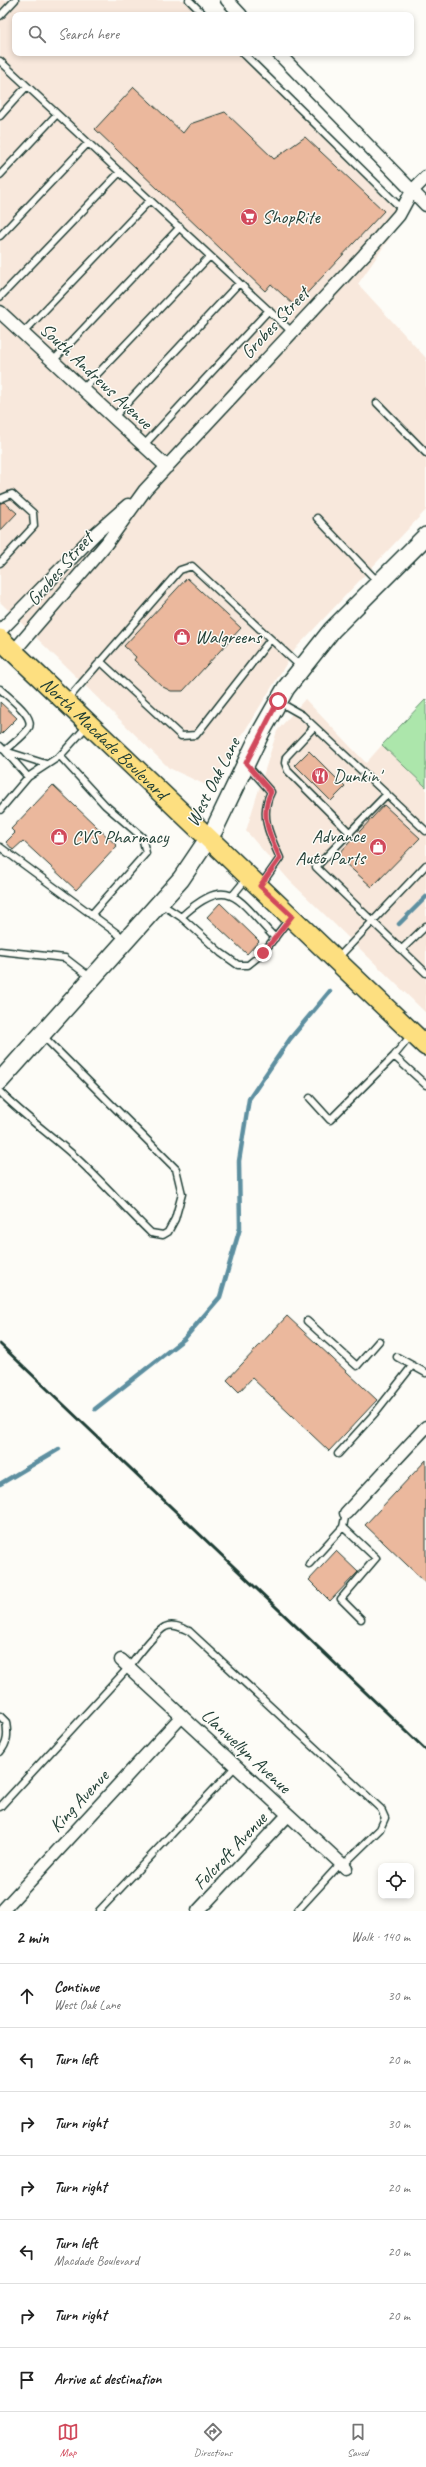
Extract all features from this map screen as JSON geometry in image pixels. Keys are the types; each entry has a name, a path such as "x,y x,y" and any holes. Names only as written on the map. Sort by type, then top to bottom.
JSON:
{"main road":[{"name":"West Oak Lane","path":"0,1081 161,904 181,879 209,837 278,701 301,667 332,630 422,543"},
{"name":"North Macdade Boulevard","path":"0,638 292,916 419,1040"}],"street":[{"path":"227,0 238,12"},
{"path":"281,56 426,205"},
{"name":"Grobes Street","path":"14,652 91,561 146,490 364,255 402,209 412,191 426,177"},
{"name":"South Andrews Avenue","path":"0,312 167,467"},
{"name":"Grobes Street","path":"0,631 95,534 146,490"},
{"path":"346,1513 426,1427"},
{"name":"Llanwellyn Avenue","path":"125,1663 343,1866"},
{"name":"King Avenue","path":"2,1911 182,1716"},
{"name":"Folcroft Avenue","path":"198,1911 288,1815"}],"lane":[{"path":"0,16 15,0"},
{"path":"188,0 201,12"},
{"path":"246,56 402,209"},
{"path":"0,61 292,332"},
{"path":"0,116 27,86"},
{"path":"0,175 57,114"},
{"path":"0,236 88,143"},
{"path":"0,296 120,172"},
{"path":"23,333 150,200"},
{"path":"53,361 180,227"},
{"path":"83,389 210,256"},
{"path":"114,417 239,283"},
{"path":"144,445 269,310"},
{"path":"378,403 426,452"},
{"path":"0,499 12,494 33,513 34,526 0,563"},
{"path":"317,518 379,583"},
{"path":"66,701 180,570 186,566 192,566 270,640 301,667"},
{"path":"100,661 181,736 188,737 196,735 270,640"},
{"path":"0,689 27,715 30,722 29,729 0,756"},
{"path":"278,701 302,715 426,831"},
{"path":"0,810 28,777 60,756 89,723"},
{"path":"314,727 286,757 285,763 288,771 350,833"},
{"path":"0,746 28,777"},
{"path":"5,751 46,764"},
{"path":"60,756 105,805 142,837 146,853 91,915"},
{"path":"233,895 255,881 280,858 268,832 264,814 266,801 271,792 246,763"},
{"path":"387,794 316,867 426,973"},
{"path":"0,847 127,941"},
{"path":"336,960 426,865"},
{"path":"181,918 200,900 217,893 233,895 276,938"},
{"path":"161,904 181,918 221,953 238,965 248,965 263,953 292,916"},
{"path":"401,950 426,926"},
{"path":"0,951 65,958 92,980"},
{"path":"0,1092 21,1114 44,1129 83,1164 151,1233 163,1235 168,1232 175,1218 182,1194 176,1169 42,1035"},
{"path":"310,1098 330,1120 394,1056 419,1040"},
{"path":"394,1056 426,1085"},
{"path":"307,1321 357,1366 379,1341"},
{"path":"397,1357 426,1373"},
{"path":"338,1454 375,1413 412,1366"},
{"path":"309,1564 344,1527 346,1513"},
{"path":"344,1527 376,1558 341,1599 362,1619"},
{"path":"0,1807 125,1663 142,1651 165,1626 176,1625 189,1631 375,1803 381,1809 385,1818 380,1829 296,1911"},
{"path":"0,1716 6,1722 8,1734 4,1748 0,1752"},
{"path":"99,1911 236,1766"}],"shaded area":[{"path":"0,0 194,0 206,12 12,12 12,56 248,56 404,217 358,284 426,358 426,510 296,648 210,787 169,768 0,602"},
{"path":"305,699 366,763 382,745 426,787 426,1013 290,881 246,831 277,731"}],"green space":[{"path":"426,699 426,787 382,745"}],"building":[{"path":"134,87 183,133 190,124 225,112 274,159 305,137 384,211 295,306 271,284 265,291 95,129"},
{"path":"4,502 17,513 0,531 0,503"},
{"name":"Walgreens","path":"187,578 241,628 183,691 171,691 163,687 134,660 136,657 124,646"},
{"path":"0,702 17,718 0,735"},
{"name":"Dunkin'","path":"309,751 345,787 331,801 295,765"},
{"name":"CVS Pharmacy","path":"53,785 117,846 76,890 23,841 13,850 6,842 15,833 11,829"},
{"name":"Advance Auto Parts","path":"384,805 420,838 372,887 337,856"},
{"path":"220,903 259,941 247,954 207,917"},
{"path":"287,1316 377,1400 329,1451 252,1378 239,1392 227,1380"},
{"path":"426,1460 426,1583 365,1525"},
{"path":"336,1551 358,1572 330,1601 309,1580"}],"waterway":[{"path":"399,924 426,897"},
{"path":"95,1409 184,1339 220,1297 240,1228 239,1161 249,1099 290,1039 330,991"},
{"path":"0,1484 59,1449"}],"railway":[{"path":"0,1344 426,1750"}],"place":[{"name":"ShopRite","path":"249,217"},
{"name":"Walgreens","path":"182,637"},
{"name":"Dunkin'","path":"320,776"},
{"name":"CVS Pharmacy","path":"59,837"},
{"name":"Advance Auto Parts","path":"378,847"}],"route":[{"path":"263,953 292,916 260,886 280,858 268,832 264,814 266,801 271,792 246,763 278,701"}]}
